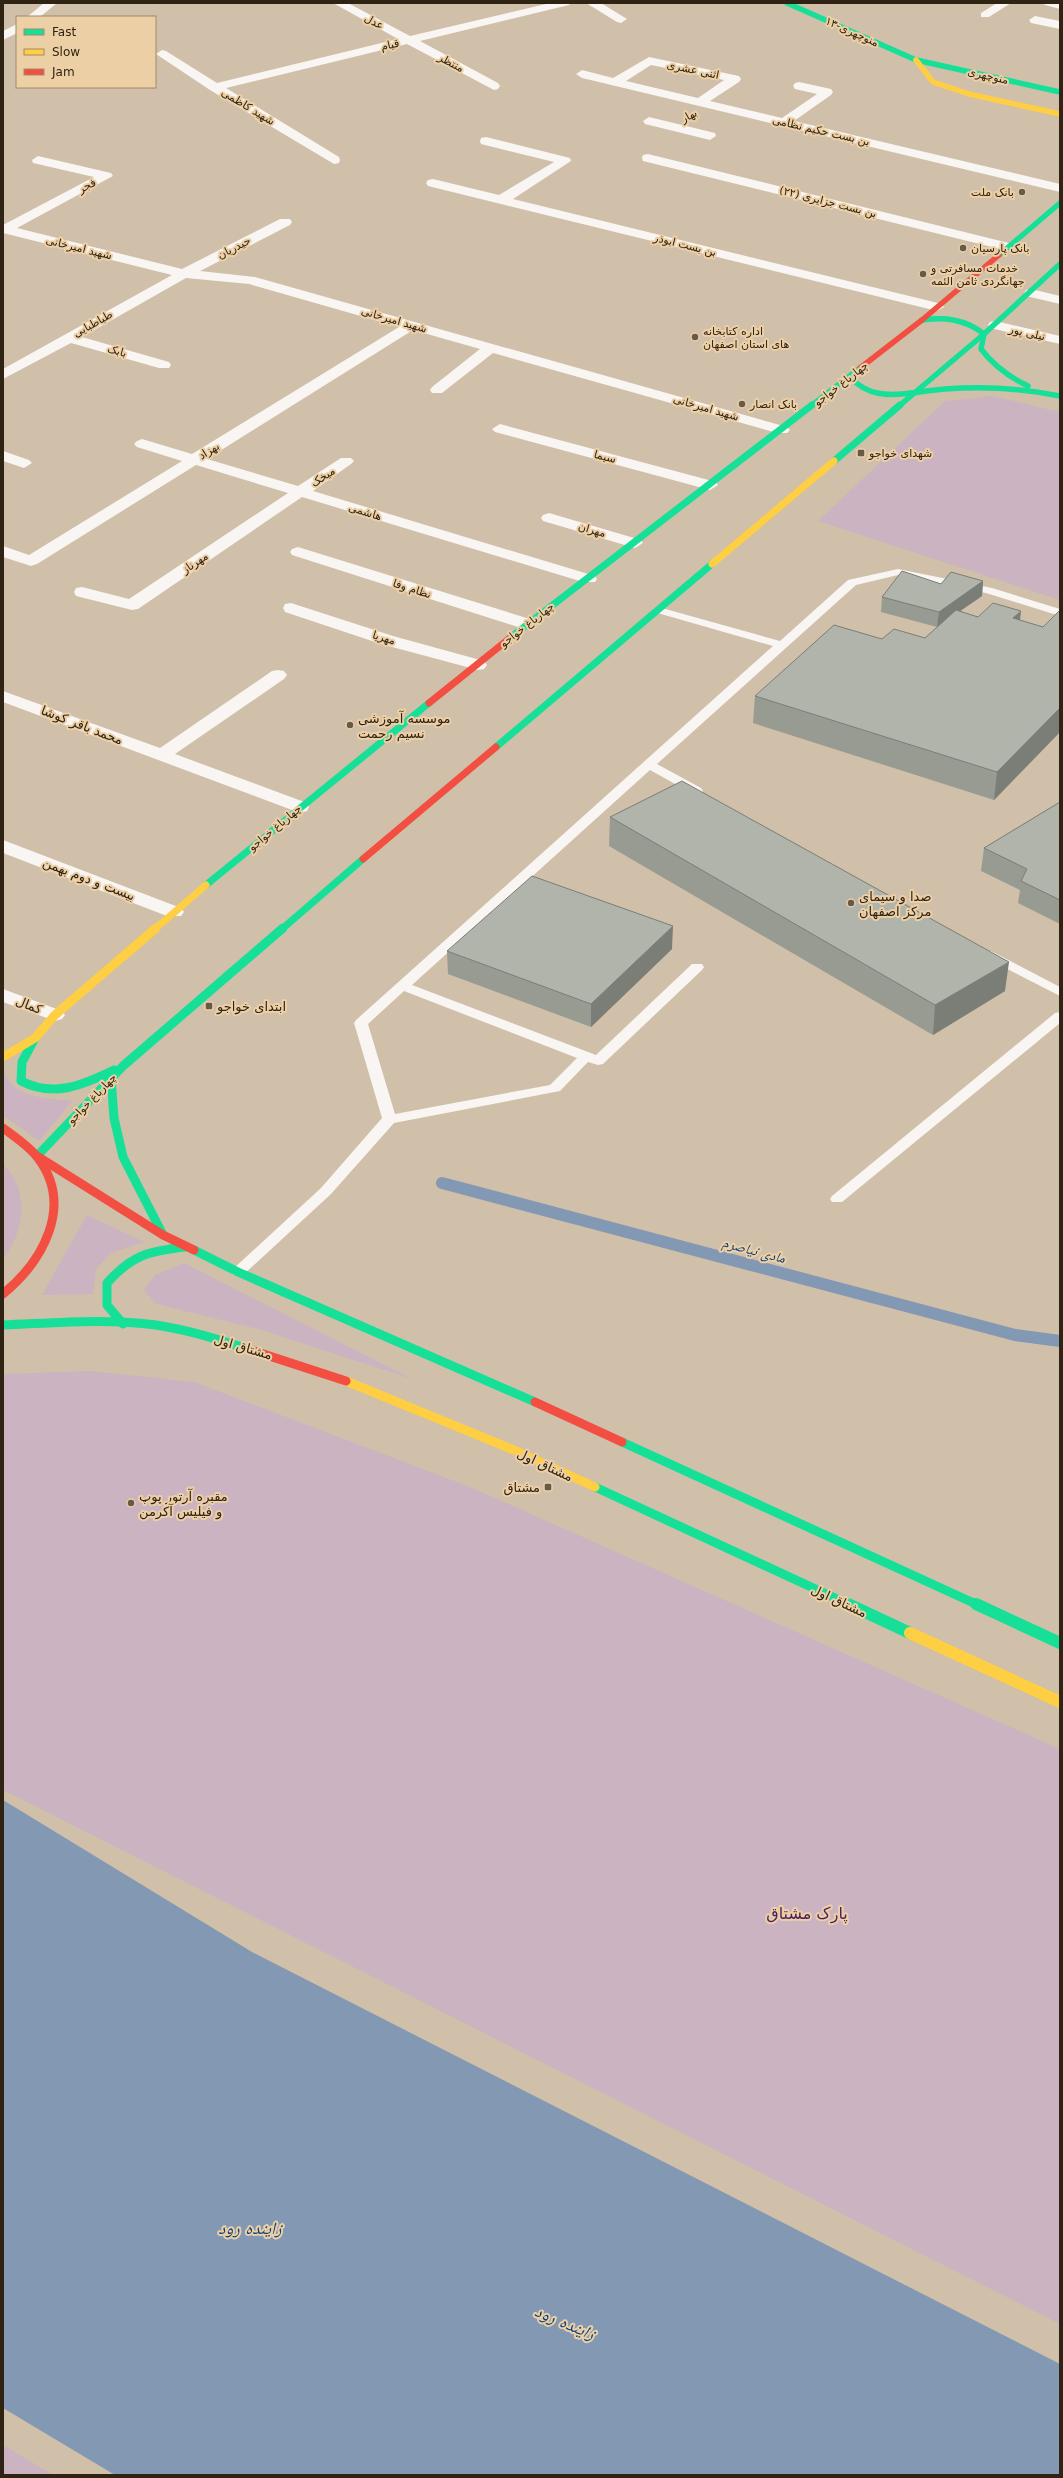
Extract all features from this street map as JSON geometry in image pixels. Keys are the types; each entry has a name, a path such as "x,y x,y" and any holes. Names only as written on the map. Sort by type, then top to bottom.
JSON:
{"main road":[{"name":"۱۳-منوچهری","path":"787,3 916,60"},
{"name":"منوچهری","path":"916,60 1060,92"},
{"path":"916,60 933,82 969,94 1060,114"},
{"name":"چهارباغ خواجو","path":"3,1057 35,1038 55,1015 174,912 527,624 589,579 850,377 922,320 1060,203"},
{"name":"چهارباغ خواجو","path":"38,1156 123,1066 990,329 1060,264"},
{"path":"922,320 945,317 962,320 990,329 981,349 989,361 1007,376 1036,390"},
{"path":"850,377 855,386 872,393 891,396 960,386 1036,390 1060,396"},
{"path":"35,1038 22,1062 21,1081 38,1090 59,1089 91,1081 123,1066"},
{"path":"111,1078 114,1118 122,1157 163,1235"},
{"path":"3,1128 17,1136 38,1156 163,1235 185,1247 238,1272 506,1388 1060,1643"},
{"path":"3,1294 25,1275 46,1245 55,1213 52,1183 38,1156"},
{"path":"123,1324 107,1305 107,1283 124,1263 152,1250 185,1247"},
{"name":"مشتاق اول","path":"3,1325 155,1325 200,1334 302,1365 361,1387 514,1450 1060,1702"}],"street":[{"path":"34,16 51,3"},
{"name":"عدل","path":"339,3 408,40"},
{"name":"قیام","path":"214,87 565,3"},
{"path":"592,3 621,19"},
{"path":"985,15 1006,3"},
{"path":"1050,3 1060,5"},
{"path":"1035,20 1060,25"},
{"path":"3,36 16,29"},
{"name":"منتظر","path":"408,40 494,86"},
{"name":"شهید کاظمی","path":"162,54 334,160"},
{"name":"اثنی عشری","path":"615,82 649,60 735,79 699,108"},
{"name":"بن بست حکیم نظامی","path":"582,74 615,82 699,108 784,122 1060,188"},
{"path":"784,122 827,92 799,86"},
{"name":"بهار","path":"669,127 699,108"},
{"name":"بهار","path":"649,122 710,136"},
{"path":"486,141 565,161 501,200"},
{"name":"بن بست جزایری (۲۲)","path":"648,158 1008,247"},
{"name":"فجر","path":"4,229 106,176 38,160"},
{"name":"بن بست ابوذر","path":"433,183 937,307"},
{"name":"حیدریان","path":"184,274 285,222"},
{"name":"شهید امیرخانی","path":"4,229 184,274 250,280 782,430"},
{"name":"طباطبایی","path":"3,375 184,274"},
{"path":"1031,292 1060,300"},
{"name":"بهزاد","path":"3,551 31,561 412,325"},
{"name":"نیلی پور","path":"990,329 1060,340"},
{"name":"بابک","path":"70,338 164,365"},
{"path":"437,390 491,348"},
{"name":"سیما","path":"500,429 710,485"},
{"name":"هاشمی","path":"142,444 589,579"},
{"path":"3,456 24,463"},
{"name":"میخک","path":"300,492 346,461"},
{"name":"مهرناز","path":"82,592 132,605 300,492"},
{"name":"مهران","path":"549,518 635,543"},
{"name":"نظام وفا","path":"298,552 527,624"},
{"name":"مهریا","path":"291,608 387,640 478,665"},
{"path":"162,755 278,675"},
{"name":"محمد باقر کوشا","path":"3,696 300,808"},
{"name":"بیست و دوم بهمن","path":"3,846 174,912"},
{"name":"کمال","path":"3,995 55,1015"}],"lane":[{"path":"389,1118 361,1024 852,582 898,572 988,590 1060,613"},
{"path":"658,610 781,645"},
{"path":"649,764 712,799"},
{"path":"982,950 1060,992"},
{"path":"403,986 598,1061 697,967"},
{"path":"837,1199 1060,1016"},
{"path":"238,1272 326,1191 389,1118 555,1088 586,1056"}],"green space":[{"path":"992,396 1060,412 1060,600 818,521 945,401"},
{"path":"3,1070 14,1086 32,1096 73,1100 39,1141 3,1115"},
{"path":"3,1164 12,1175 17,1186 21,1199 21,1211 20,1224 16,1236 3,1259"},
{"path":"87,1215 144,1242 111,1253 96,1269 93,1294 42,1295"},
{"path":"184,1263 412,1379 262,1330 156,1304 144,1290 155,1275"},
{"name":"پارک مشتاق","path":"90,1371 194,1382 470,1487 1060,1749 1060,2324 3,1790 3,1374"},
{"path":"3,2445 53,2475 3,2475"}],"water":[{"name":"زاینده رود","path":"3,1800 252,1952 1060,2364 1060,2475 115,2475 3,2408"}],"building":[{"path":"902,571 941,584 951,572 983,581 939,612 882,597"},
{"path":"993,603 1021,611 1013,618 1043,627 1060,610 1060,708 997,772 755,696 834,625 882,639 894,629 925,638 956,610 978,617"},
{"path":"682,781 1009,962 935,1005 610,817"},
{"path":"1060,802 1060,900 1021,881 1027,869 984,848"},
{"path":"532,876 673,926 591,1004 447,951"}],"waterway":[{"name":"مادی نیاصرم","path":"442,1183 1015,1335 1060,1341"}],"traffic: fast":[{"path":"787,3 916,60 1060,92"},
{"path":"999,255 1060,203"},
{"path":"834,461 984,334 1060,264"},
{"path":"922,320 947,319 963,321 977,328 984,334"},
{"path":"984,334 981,349 991,361 1002,371 1028,386"},
{"path":"510,638 860,368"},
{"path":"850,377 856,384 870,392 886,395 912,393"},
{"path":"912,393 949,388 986,387 1041,392 1060,396"},
{"path":"496,747 712,564"},
{"path":"206,885 429,703"},
{"path":"37,1156 123,1066 363,859"},
{"path":"35,1038 22,1062 21,1081 33,1087 44,1090 68,1088 80,1085 114,1070"},
{"path":"111,1078 114,1118 123,1157 163,1235"},
{"path":"123,1324 107,1305 107,1283 125,1265 141,1255 160,1250 185,1247"},
{"path":"194,1250 238,1272 535,1402"},
{"path":"3,1325 80,1322 138,1323 180,1330 251,1350"},
{"path":"622,1442 1060,1643"},
{"path":"595,1487 910,1633"}],"traffic: slow":[{"path":"916,60 933,82 969,94 1060,114"},
{"path":"712,564 834,461"},
{"path":"3,1057 35,1038 55,1015 206,885"},
{"path":"346,1381 514,1450 595,1487"},
{"path":"910,1633 1060,1702"}],"traffic: jam":[{"path":"860,368 922,320 999,255"},
{"path":"429,703 510,638"},
{"path":"363,859 496,747"},
{"path":"3,1128 22,1142 38,1158 47,1172 52,1187 53,1203 52,1219 42,1250 34,1264 24,1276 3,1294"},
{"path":"37,1156 163,1235 194,1250"},
{"path":"251,1350 346,1381"},
{"path":"535,1402 622,1442"}],"place":[{"name":"بانک ملت","path":"1022,192"},
{"name":"بانک پارسیان","path":"963,248"},
{"name":"خدمات مسافرتی و جهانگردی ثامن الئمه","path":"923,274"},
{"name":"اداره کتابخانه های استان اصفهان","path":"695,337"},
{"name":"بانک انصار","path":"742,404"},
{"name":"شهدای خواجو","path":"861,453"},
{"name":"موسسه آموزشی نسیم رحمت","path":"350,725"},
{"name":"صدا و سیمای مرکز اصفهان","path":"851,903"},
{"name":"ابتدای خواجو","path":"209,1006"},
{"name":"مشتاق","path":"548,1487"},
{"name":"مقبره آرتور پوپ و فیلیس آکرمن","path":"131,1503"}]}
